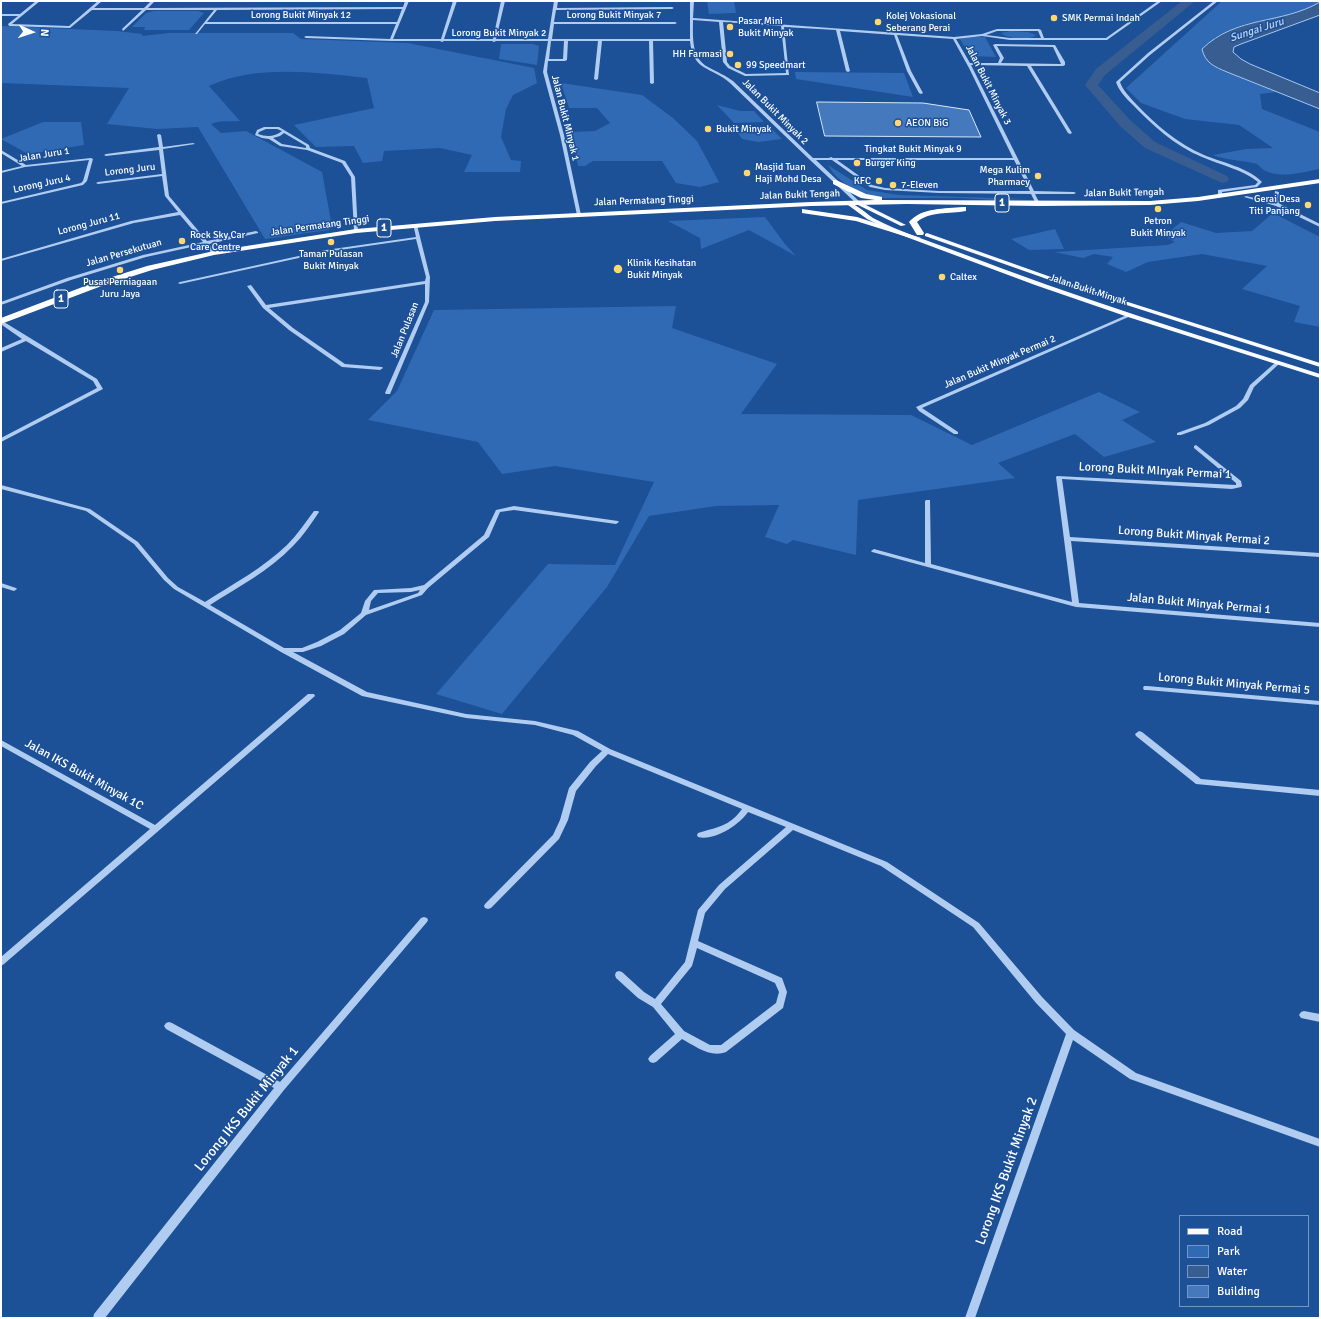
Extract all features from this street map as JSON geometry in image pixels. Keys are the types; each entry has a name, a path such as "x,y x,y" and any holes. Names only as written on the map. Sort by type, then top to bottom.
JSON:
{"highway":[{"name":"Jalan Bukit Tengah","path":"752,207 855,205 907,202 1038,204 1150,203 1224,195 1320,180"},
{"path":"836,182 864,196 907,202"},
{"name":"Jalan Bukit Tengah","path":"855,205 873,209 1117,209 1185,205 1320,186"},
{"name":"Jalan Permatang Tinggi","path":"2,323 21,314 96,285 150,268 214,252 415,225 579,215 752,207"},
{"path":"752,207 800,210 846,216 919,236"},
{"path":"919,236 913,222 916,218 924,214 968,208"}],"main road":[{"name":"Jalan Bukit Minyak","path":"855,205 872,218 1019,278 1320,376"},
{"name":"Jalan Bukit Minyak","path":"873,209 919,236 1320,365"}],"street":[{"path":"38,1 9,24 70,27 100,1"},
{"path":"123,30 153,1"},
{"path":"391,40 407,1"},
{"path":"442,41 456,1"},
{"path":"494,41 503,1"},
{"name":"Jalan Bukit Minyak 1","path":"556,1 545,72 562,135 579,215"},
{"name":"Jalan Bukit Minyak 2","path":"692,1 692,40 696,59 704,67 723,76 734,84 748,100 836,182 855,205"},
{"path":"982,35 1010,39 1108,39 1160,1"},
{"path":"1216,1 1149,54 1118,82 1120,89 1146,118 1162,131 1199,154 1242,172 1260,182 1256,186 1220,191 1224,195"},
{"path":"90,9 404,8"},
{"path":"555,9 672,8"},
{"path":"196,34 216,9"},
{"path":"1,15 20,15"},
{"name":"Jalan Bukit Minyak 3","path":"692,19 954,38 969,64 1038,204"},
{"name":"Jalan Bukit Minyak 2","path":"721,21 725,62 730,67 745,75 788,74 782,26"},
{"name":"Lorong Bukit Minyak 12","path":"204,24 398,23"},
{"name":"Lorong Bukit Minyak 7","path":"552,23 675,23"},
{"path":"838,30 848,71"},
{"path":"954,38 982,35 997,30 1039,30 1043,39"},
{"path":"895,34 909,71 921,93"},
{"name":"Lorong Bukit Minyak 2","path":"306,37 442,41 692,40"},
{"path":"547,60 565,60 566,40"},
{"path":"596,79 600,40"},
{"path":"651,40 652,82"},
{"path":"969,64 999,64 1063,64 1063,62 1054,46 995,45 1002,58 999,64"},
{"path":"1028,64 1070,132"},
{"path":"284,131 282,134 269,137 261,137 256,133 270,128 278,128 284,131 308,146 308,150"},
{"path":"159,135 167,196 214,252"},
{"path":"269,137 281,145 308,150 344,162 353,177 356,232"},
{"path":"106,155 193,144"},
{"path":"1,151 25,166"},
{"name":"Jalan Juru 1","path":"1,172 25,166 90,158"},
{"name":"Lorong Juru 4","path":"1,203 82,184 85,181 90,158"},
{"path":"831,158 871,186 905,192 1033,194 1074,193"},
{"name":"Tingkat Bukit Minyak 9","path":"811,159 1016,159"},
{"name":"Lorong Juru","path":"98,183 164,175"},
{"name":"Jalan Bukit Minyak 2","path":"845,192 855,205"},
{"path":"1278,192 1276,196 1278,205"},
{"path":"1246,197 1278,205 1320,226"},
{"name":"Lorong Juru 11","path":"1,260 133,222 182,213"},
{"name":"Jalan Pulasan","path":"388,393 426,306 428,282 416,238 415,225"},
{"name":"Jalan Persekutuan","path":"1,304 88,273 146,256 256,232"},
{"path":"180,283 326,251 416,238"},
{"path":"265,307 428,282"},
{"path":"249,286 265,307 291,329 344,366 380,368"},
{"name":"Jalan Bukit Minyak Permai 2","path":"956,433 921,410 919,407 1131,315"},
{"path":"1,440 100,389 94,380 2,323"},
{"path":"1,350 26,339"},
{"path":"1179,434 1207,424 1238,407 1245,400 1252,386 1277,363"},
{"name":"Lorong Bukit MInyak Permai 1","path":"1067,539 1059,477 1232,487 1239,486 1239,482 1196,446"},
{"path":"1,487 88,510 136,543 166,579 176,588 283,650 365,694 466,716 535,723 575,733 607,751 746,809 792,826 884,864 976,925 1039,1000 1070,1033 1133,1076 1320,1143"},
{"path":"928,501 928,565"},
{"path":"283,650 303,650 319,644 342,632 364,614 420,594 426,587 487,536 498,511 514,508 616,522"},
{"path":"205,606 269,563 287,548 300,535 316,512"},
{"path":"1067,539 1076,606"},
{"name":"Lorong Bukit Minyak Permai 2","path":"1067,539 1320,555"},
{"name":"Jalan Bukit Minyak Permai 1","path":"874,551 1076,606 1320,625"},
{"path":"1,585 14,589"},
{"path":"364,614 368,601 376,591 411,590 426,587"},
{"name":"Lorong Bukit Minyak Permai 5","path":"1146,688 1320,703"},
{"path":"1,962 311,696"},
{"path":"1139,734 1200,782 1320,793"},
{"name":"Jalan IKS Bukit Minyak 1C","path":"1,743 156,829"},
{"path":"488,906 556,837 564,820 572,790 593,764 607,751"},
{"path":"700,835 716,833 727,827 740,819 746,809"},
{"path":"656,1004 689,963 701,912 722,887 792,826"},
{"name":"Lorong IKS Bukit Minyak 1","path":"98,1318 281,1087 424,920"},
{"path":"619,975 641,995 656,1004 681,1034 709,1048 723,1049 780,1005 783,992 779,982 694,943"},
{"path":"1304,1015 1320,1018"},
{"path":"169,1026 281,1087"},
{"name":"Lorong IKS Bukit Minyak 2","path":"970,1318 1070,1033"},
{"path":"653,1059 681,1034"}],"green space":[{"path":"707,1 734,1 736,13 709,14"},
{"path":"1222,1 1320,1 1315,6 1307,10 1243,25 1214,38 1227,72 1277,92 1260,94 1262,109 1320,132 1320,169 1294,174 1274,174 1255,164 1213,155 1246,149 1273,148 1239,125 1185,119 1141,103 1126,88"},
{"path":"154,11 198,11 204,13 189,30 144,30 145,27 132,27 146,13"},
{"path":"1,26 117,31 142,34 142,36 169,33 293,33 301,39 408,43 534,68 537,83 513,95 506,109 501,137 511,160 521,161 520,172 464,172 472,155 440,148 384,151 382,161 363,163 354,146 316,147 294,125 374,108 367,78 327,74 267,72 228,79 209,86 240,121 211,124 221,133 246,131 322,172 331,221 334,227 328,230 265,239 198,127 157,129 107,124 129,88 1,83"},
{"path":"1011,31 1028,32 1036,35 1024,39 1008,37 1001,33"},
{"path":"969,37 985,37 996,57 970,56 960,39"},
{"path":"501,44 533,44 539,46 537,65 499,59"},
{"path":"795,72 904,73 913,97 796,79"},
{"path":"561,83 642,95 673,118 697,141 719,182 700,187 676,183 662,161 593,161 585,166 578,166 571,132 595,131 610,123 597,108 569,108"},
{"path":"717,105 740,111 754,111 764,122 734,123"},
{"path":"43,122 81,122 84,145 28,154 1,139"},
{"path":"754,127 770,127 782,139 758,142 742,139 738,133"},
{"path":"828,165 867,190 899,195 1028,199 994,200 961,198 880,198 865,194 843,183"},
{"path":"1273,213 1320,237 1320,327 1294,322 1300,306 1242,289 1267,266 1202,254 1148,262 1126,272 1107,264 1113,257 1094,254 1083,258 1054,252 1168,245 1175,242 1164,236 1181,222 1216,233 1252,231"},
{"path":"765,217 796,256 749,230 701,249 700,238 668,221"},
{"path":"1055,229 1064,249 1029,250 1011,239"},
{"path":"676,306 672,328 777,364 741,414 911,415 972,445 1099,392 1140,412 1122,420 1156,442 1104,457 1075,434 998,463 1015,478 858,500 856,555 793,540 787,544 765,537 779,505 716,506 649,516 607,587 502,714 436,694 548,564 615,565 654,482 555,466 502,474 478,442 368,420 397,391 434,310"}],"water":[{"name":"Sungai Juru","path":"1320,2 1320,15 1241,44 1234,47 1233,52 1250,64 1320,93 1320,109 1218,68 1211,64 1203,54 1202,49 1216,38 1230,31 1244,25 1290,14"}],"building":[{"name":"AEON BiG","path":"817,102 923,103 969,110 981,137 825,136"}],"waterway":[{"path":"1189,1 1100,72 1091,85 1125,123 1150,145 1222,179"}],"place":[{"name":"SMK Permai Indah","path":"1054,18"},
{"name":"Kolej Vokasional Seberang Perai","path":"878,22"},
{"name":"Pasar Mini Bukit Minyak","path":"730,27"},
{"name":"HH Farmasi","path":"730,54"},
{"name":"99 Speedmart","path":"738,65"},
{"name":"AEON BiG","path":"898,123"},
{"name":"Bukit Minyak","path":"708,129"},
{"name":"Burger King","path":"857,163"},
{"name":"Masjid Tuan Haji Mohd Desa","path":"747,173"},
{"name":"Mega Kulim Pharmacy","path":"1038,176"},
{"name":"KFC","path":"879,181"},
{"name":"7-Eleven","path":"893,185"},
{"name":"Gerai Desa Titi Panjang","path":"1308,205"},
{"name":"Petron Bukit Minyak","path":"1158,209"},
{"name":"Rock Sky Car Care Centre","path":"182,241"},
{"name":"Taman Pulasan Bukit Minyak","path":"331,242"},
{"name":"Klinik Kesihatan Bukit Minyak","path":"618,269"},
{"name":"Pusat Perniagaan Juru Jaya","path":"120,270"},
{"name":"Caltex","path":"942,277"}]}
